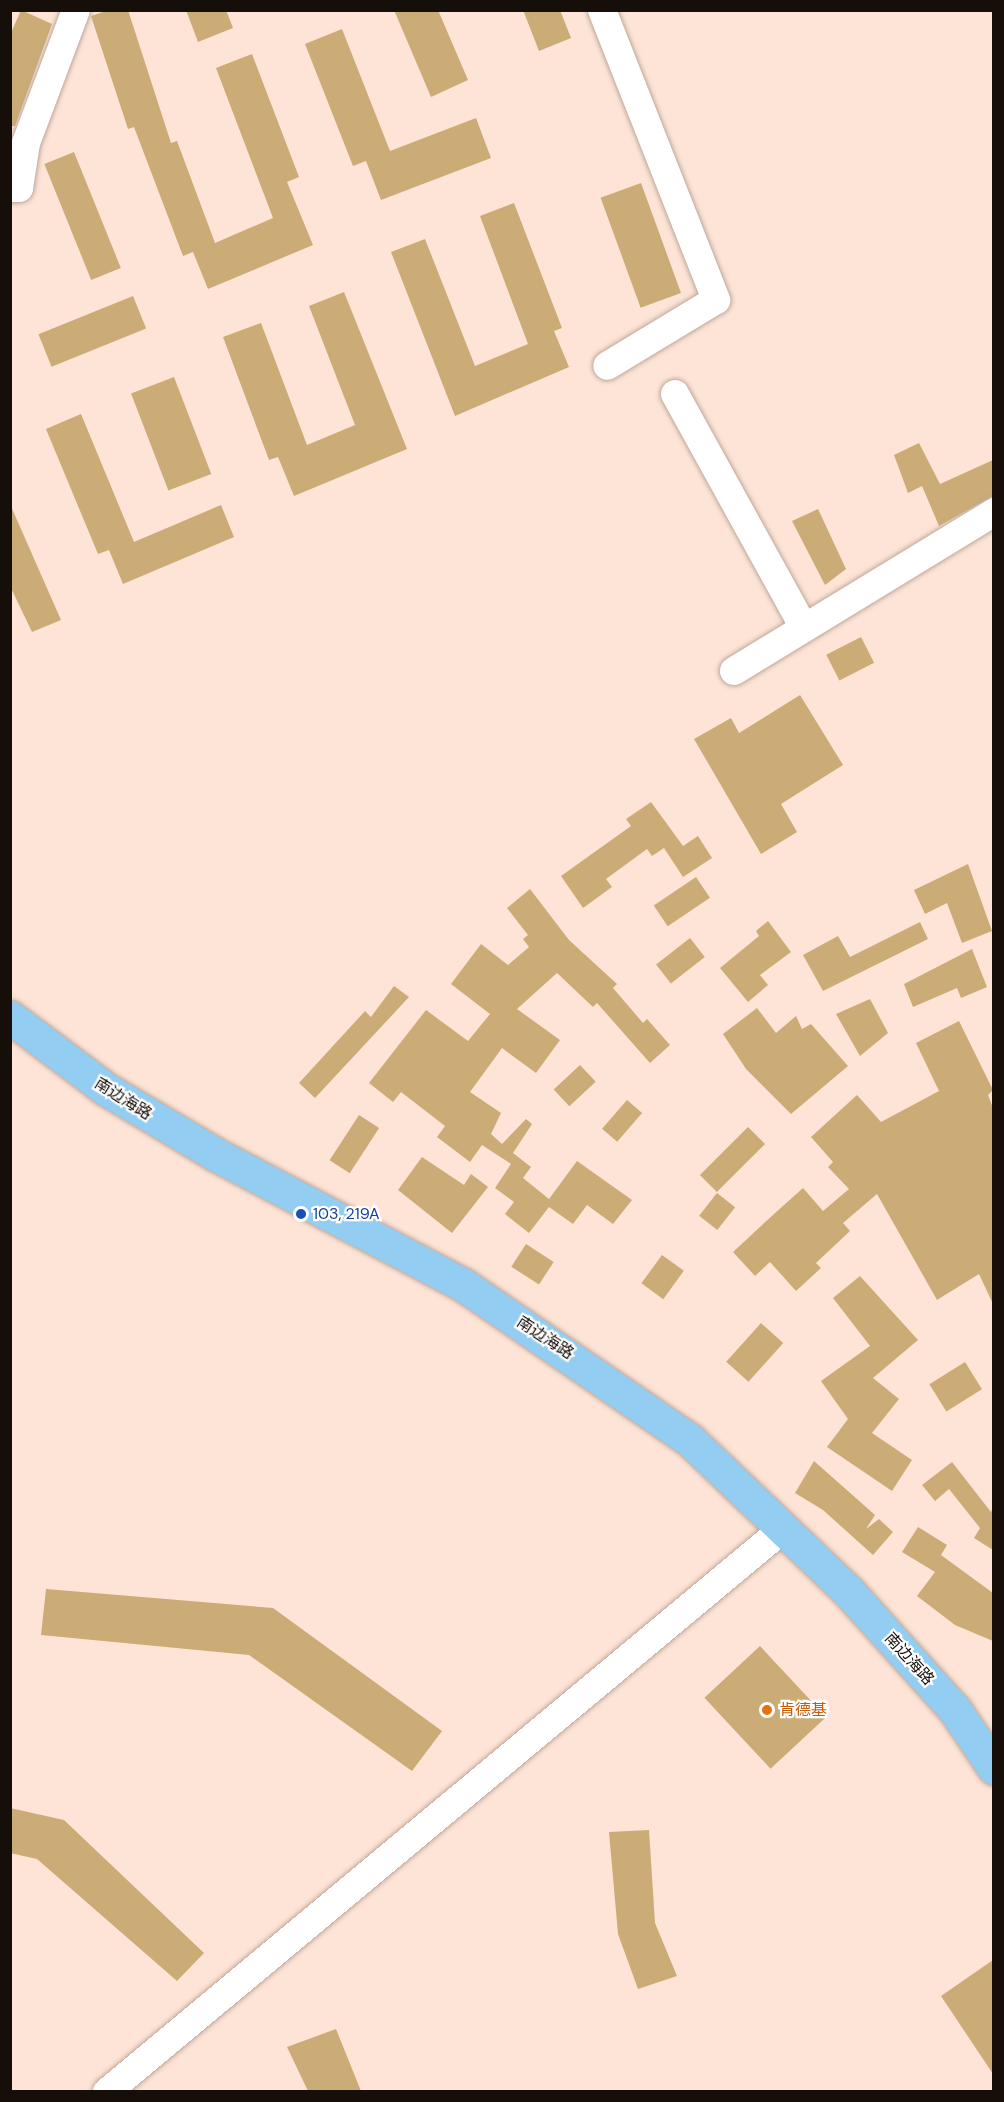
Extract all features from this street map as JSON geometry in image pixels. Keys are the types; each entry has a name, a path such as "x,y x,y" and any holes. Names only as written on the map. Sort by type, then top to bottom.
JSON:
{"main road":[{"name":"南边海路","path":"10,1017 106,1089 215,1154 465,1286 562,1348 690,1440 849,1592 955,1710 993,1768"}],"street":[{"path":"10,188 19,188 27,143 76,10"},
{"path":"602,10 716,300 607,366"},
{"path":"675,394 804,628"},
{"path":"734,671 993,512"},
{"path":"107,2091 783,1529"}],"building":[{"path":"21,10 52,24 15,126 10,126 10,35"},
{"path":"109,10 128,10 171,143 177,141 215,243 273,218 216,68 252,54 299,177 287,182 313,245 208,289 193,252 183,256 134,127 128,129 91,16"},
{"path":"186,10 226,10 233,28 198,42"},
{"path":"394,10 438,10 468,80 431,97"},
{"path":"523,10 560,10 571,38 539,51"},
{"path":"342,29 390,151 476,118 491,158 381,200 366,161 353,166 305,44"},
{"path":"74,152 121,268 91,280 44,164"},
{"path":"641,183 681,293 641,308 601,198"},
{"path":"514,203 562,328 554,331 569,367 455,416 391,252 425,239 475,366 528,344 480,216"},
{"path":"344,292 407,449 294,496 278,457 269,460 223,337 261,323 307,445 355,425 309,306"},
{"path":"133,296 146,328 52,367 38,334"},
{"path":"174,377 211,474 168,491 131,393"},
{"path":"81,414 134,542 221,505 234,537 123,584 109,550 98,554 46,429"},
{"path":"919,443 940,484 993,460 993,496 939,526 922,486 908,493 894,455"},
{"path":"10,504 61,620 32,632 10,586"},
{"path":"818,509 846,569 825,585 792,521"},
{"path":"861,637 874,663 839,681 826,655"},
{"path":"800,695 843,765 781,804 797,832 761,854 694,739 731,718 739,733"},
{"path":"651,802 683,846 698,836 712,858 683,877 664,848 652,856 647,849 606,879 612,887 583,908 561,876 631,826 626,819"},
{"path":"968,864 992,931 962,943 947,903 925,914 914,890"},
{"path":"696,877 710,898 668,926 654,906"},
{"path":"530,889 569,940 617,984 613,988 643,1023 647,1019 670,1045 650,1063 597,1003 593,1007 557,973 517,1009 560,1040 536,1073 502,1048 470,1092 501,1113 491,1134 502,1144 526,1119 532,1124 513,1153 531,1167 523,1178 549,1199 577,1161 632,1200 613,1224 587,1205 573,1224 549,1207 529,1233 505,1214 514,1202 495,1188 511,1164 482,1145 470,1162 437,1137 445,1126 401,1092 393,1102 369,1083 426,1010 468,1041 490,1014 451,984 481,944 508,965 529,947 523,939 528,935 507,908"},
{"path":"768,921 791,952 760,975 768,985 748,1002 720,968 759,936 756,931"},
{"path":"920,922 928,939 823,991 803,955 838,936 850,957"},
{"path":"690,938 705,957 671,983 656,964"},
{"path":"972,949 987,987 961,998 957,988 913,1007 904,984"},
{"path":"394,986 409,997 315,1098 299,1083 365,1011 371,1017"},
{"path":"870,999 888,1033 860,1056 836,1014"},
{"path":"757,1008 776,1033 796,1016 802,1029 811,1024 848,1066 791,1114 746,1069 723,1034"},
{"path":"959,1021 993,1090 988,1095 993,1108 993,1304 979,1274 937,1300 877,1194 843,1223 850,1231 816,1263 821,1268 796,1291 770,1262 755,1276 733,1252 774,1214 803,1188 823,1211 849,1189 828,1167 833,1162 811,1137 857,1095 881,1122 939,1091 916,1043"},
{"path":"580,1065 596,1082 569,1106 554,1090"},
{"path":"627,1100 642,1113 617,1142 602,1129"},
{"path":"359,1115 379,1128 350,1173 330,1160"},
{"path":"748,1127 765,1144 717,1192 700,1175"},
{"path":"422,1157 464,1185 471,1174 488,1187 452,1233 398,1190"},
{"path":"717,1193 735,1207 717,1230 699,1216"},
{"path":"526,1244 554,1262 539,1285 511,1267"},
{"path":"662,1255 684,1271 663,1299 641,1283"},
{"path":"860,1276 918,1340 873,1378 899,1399 872,1433 912,1460 892,1491 827,1447 848,1419 821,1381 870,1346 833,1298"},
{"path":"761,1323 783,1343 748,1382 726,1362"},
{"path":"965,1362 982,1389 946,1411 929,1384"},
{"path":"814,1461 875,1515 866,1529 879,1519 893,1532 873,1555 823,1510 795,1493"},
{"path":"952,1462 991,1512 993,1507 993,1550 974,1538 980,1528 949,1489 935,1501 922,1485"},
{"path":"918,1527 947,1545 941,1555 993,1593 993,1641 955,1625 917,1596 935,1572 902,1552"},
{"path":"46,1589 273,1608 442,1731 412,1771 249,1655 41,1635"},
{"path":"760,1646 826,1717 771,1769 704,1698"},
{"path":"10,1808 64,1820 204,1953 177,1981 37,1859 10,1853"},
{"path":"649,1830 655,1923 677,1976 638,1989 618,1934 609,1832"},
{"path":"993,1960 993,2074 941,1996"},
{"path":"336,2029 361,2091 308,2091 287,2047"}],"place":[{"name":"103, 219A","path":"301,1214"},
{"name":"肯德基","path":"767,1710"}]}
